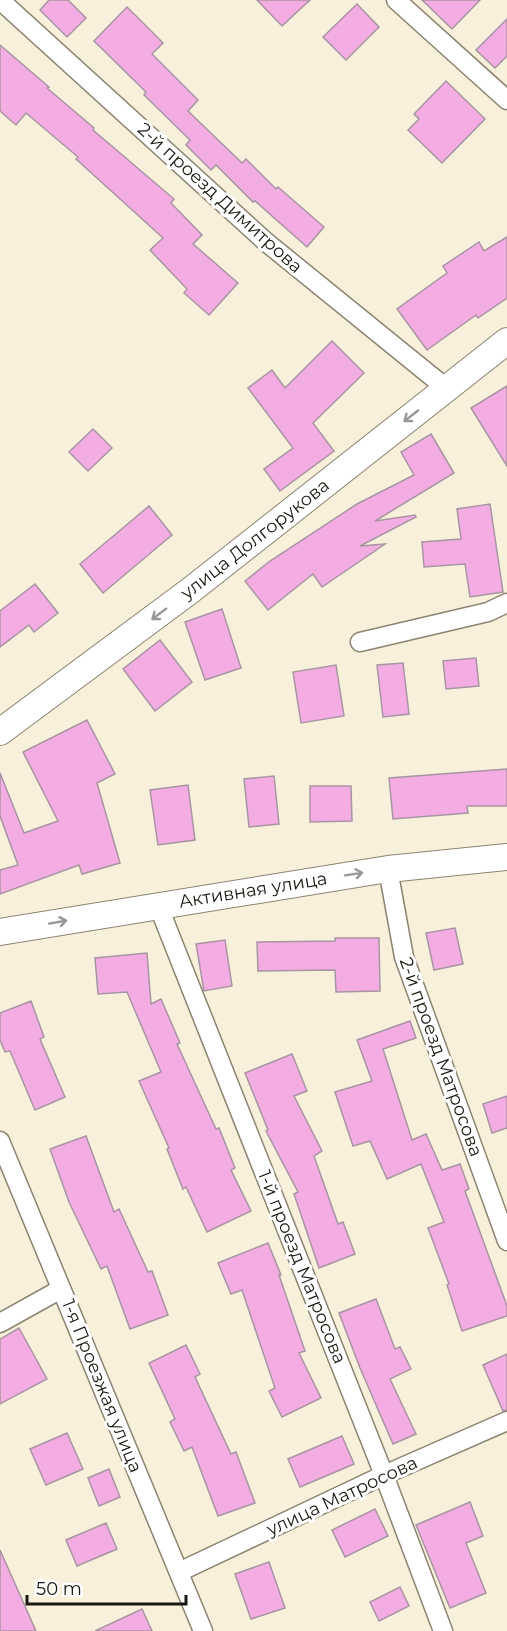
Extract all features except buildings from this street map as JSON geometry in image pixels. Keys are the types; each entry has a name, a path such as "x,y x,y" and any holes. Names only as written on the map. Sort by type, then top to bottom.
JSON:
{"main road":[{"name":"улица Долгорукова","path":"0,732 191,590 507,341"},
{"name":"Активная улица","path":"0,932 388,869 507,857"}],"street":[{"name":"2-й проезд Димитрова","path":"0,0 266,242 446,388"},
{"path":"396,0 507,100"},
{"path":"360,642 488,612 507,603"},
{"name":"2-й проезд Матросова","path":"388,869 404,957 507,1241"},
{"name":"1-й проезд Матросова","path":"158,905 384,1475 443,1631"},
{"name":"1-я Проезжая улица","path":"0,1141 203,1631"},
{"path":"0,1323 61,1289"},
{"name":"улица Матросова","path":"179,1572 384,1475 507,1421"}]}
